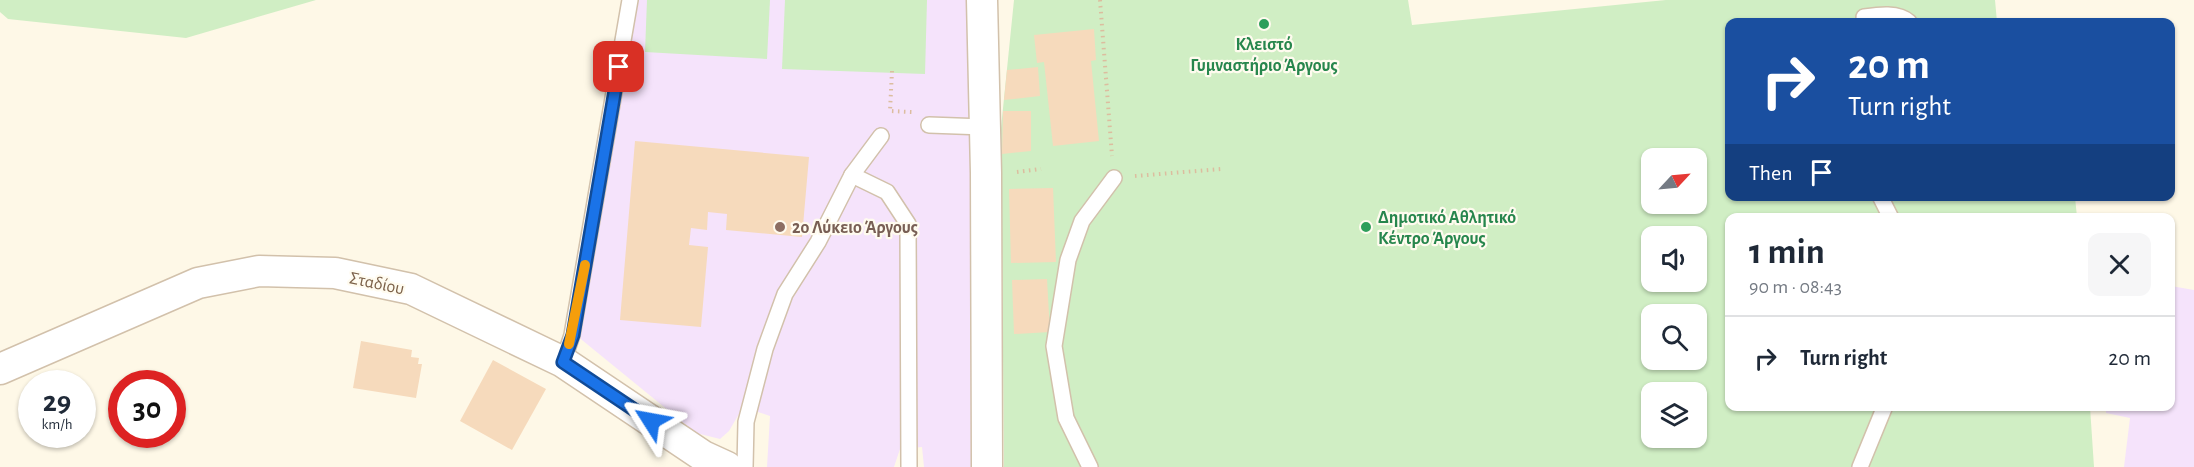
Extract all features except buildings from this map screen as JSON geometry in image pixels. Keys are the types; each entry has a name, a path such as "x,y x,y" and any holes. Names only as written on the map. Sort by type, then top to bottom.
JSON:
{"street":[{"path":"982,0 987,467"},
{"name":"Σταδίου","path":"0,369 198,283 259,271 335,273 411,290 563,362 703,456 727,467"}],"lane":[{"path":"563,362 573,335 630,0"},
{"path":"1864,17 1884,14 1902,18"},
{"path":"925,119 984,127"},
{"path":"745,467 746,422 765,349 785,294 819,242 852,175 881,136"},
{"path":"852,175 887,192 908,224 909,467"},
{"path":"1090,467 1066,418 1054,346 1068,260 1082,221 1114,178"},
{"path":"1860,467 1883,411"}],"path":[{"path":"1100,0 1110,136"},
{"path":"892,71 890,111 925,119"},
{"path":"1114,178 1221,169"}],"shaded area":[{"name":"2ο Λύκειο Άργους","path":"622,0 975,0 978,467 924,467 922,447 900,449 894,467 767,467 770,416 743,407 729,431 720,439 696,433 566,327"},
{"path":"2175,287 2194,290 2194,467 2124,467 2130,418 2106,413 2106,411 2175,411"}],"green space":[{"path":"0,0 316,0 186,38 8,19 0,12"},
{"path":"647,0 770,0 767,59 645,52"},
{"path":"785,0 927,0 925,74 782,69"},
{"name":"Δημοτικό Αθλητικό Κέντρο Άργους","path":"1014,0 1408,0 1412,25 1666,0 1995,0 1997,18 1725,18 1725,201 2075,201 2077,213 1725,213 1725,411 2090,411 2094,467 1004,467 1001,128"}],"slow traffic":[{"path":"569,344 573,335 585,265"}],"place":[{"name":"Κλειστό Γυμναστήριο Άργους","path":"1264,24"},
{"name":"2ο Λύκειο Άργους","path":"780,227"},
{"name":"Δημοτικό Αθλητικό Κέντρο Άργους","path":"1366,227"}],"route":[{"path":"619,67 573,335 563,362 651,421"}]}
